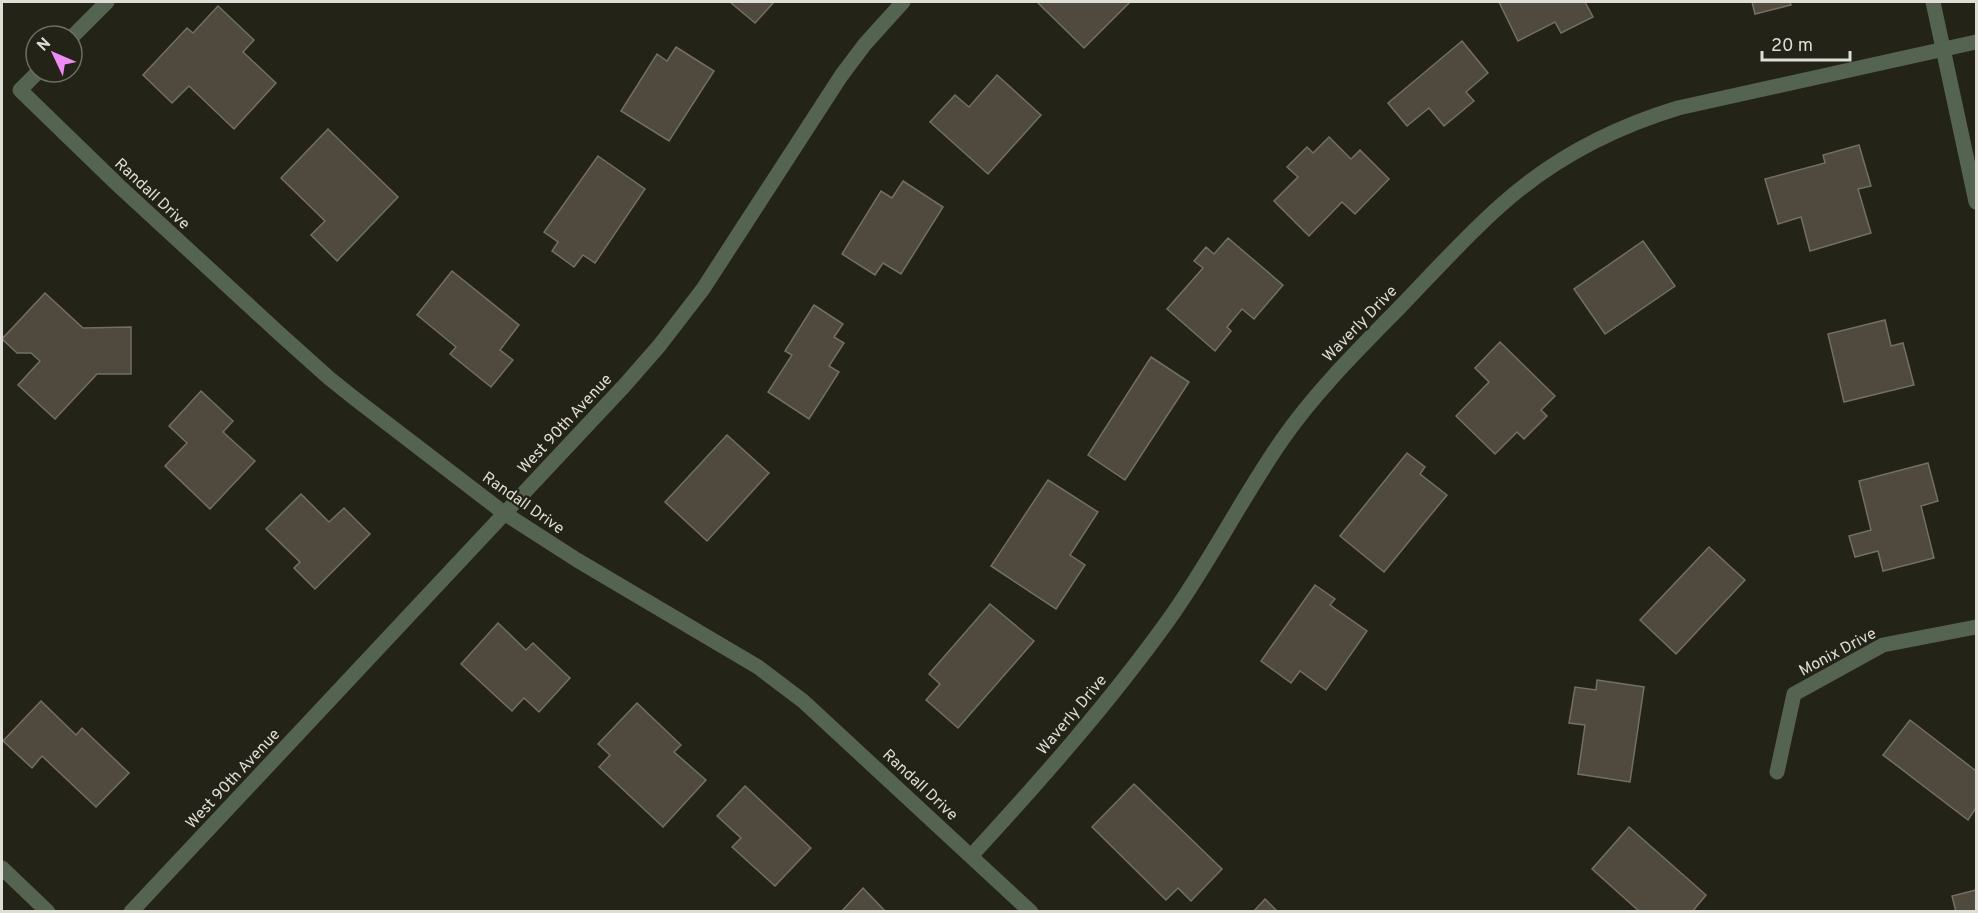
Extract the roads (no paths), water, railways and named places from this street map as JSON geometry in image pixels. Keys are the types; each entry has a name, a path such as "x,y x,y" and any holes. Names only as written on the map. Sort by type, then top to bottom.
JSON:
{"street":[{"path":"84,25 107,2"},
{"name":"West 90th Avenue","path":"131,912 659,346 727,255 841,76 865,44 903,2"},
{"path":"1933,2 1977,202"},
{"name":"Waverly Drive","path":"972,855 1111,695 1166,624 1206,565 1280,442 1303,411 1334,375 1500,205 1565,157 1593,141 1649,117 1678,108 1977,42"},
{"name":"Randall Drive","path":"26,84 20,90 118,184 329,378 504,513 577,560 733,651 781,683 972,855 1031,912"},
{"name":"Monix Drive","path":"1777,772 1794,694 1883,645 1977,627"},
{"path":"2,868 48,912"}]}
